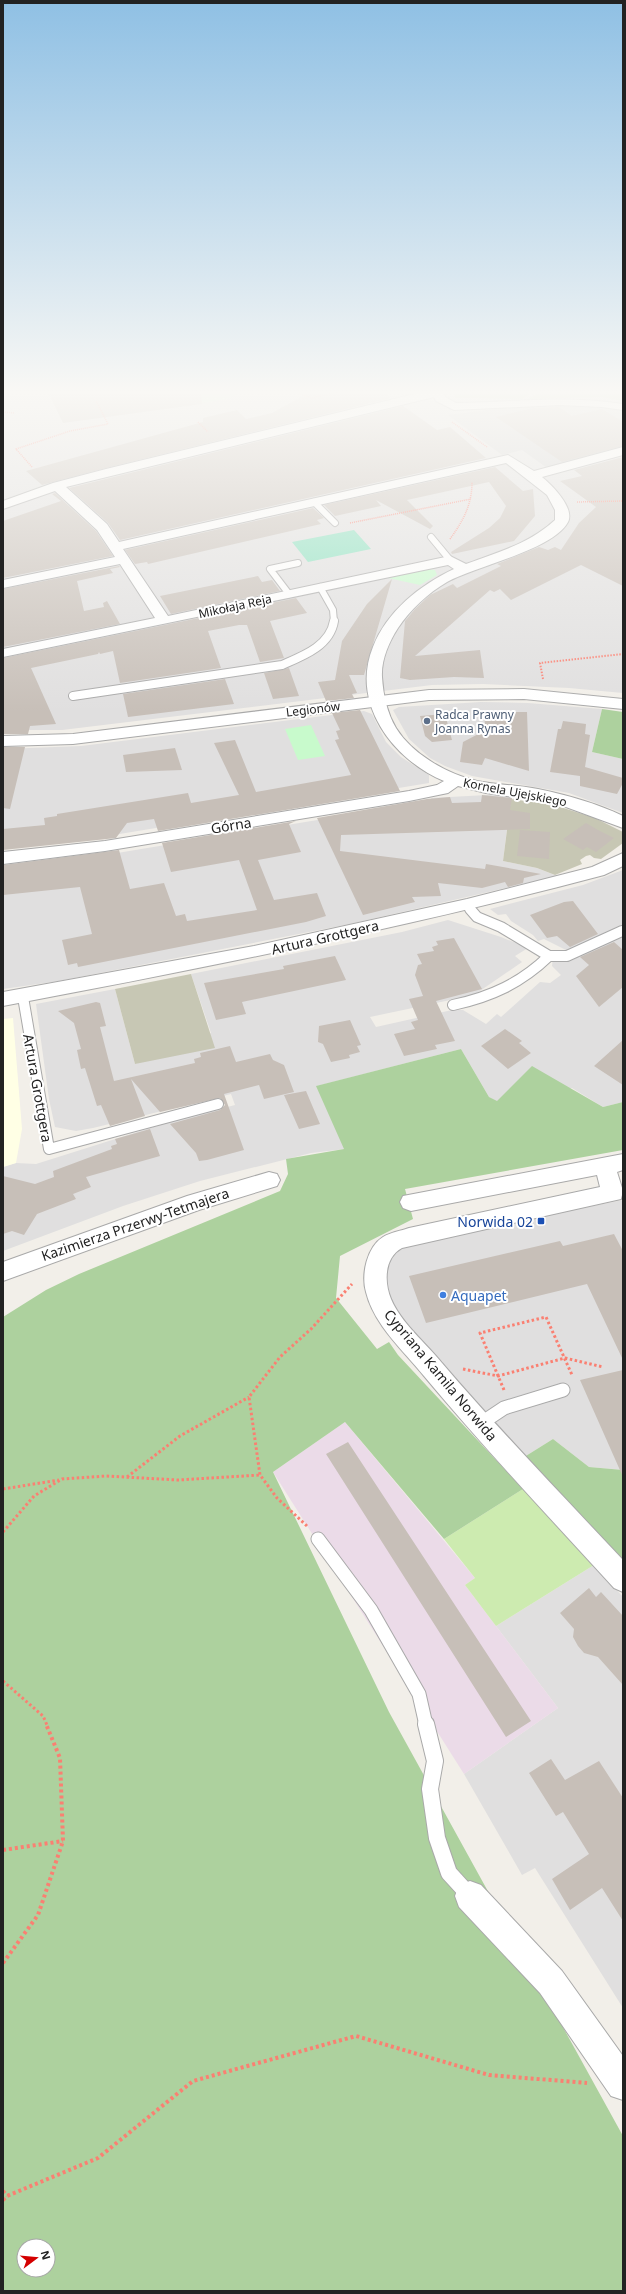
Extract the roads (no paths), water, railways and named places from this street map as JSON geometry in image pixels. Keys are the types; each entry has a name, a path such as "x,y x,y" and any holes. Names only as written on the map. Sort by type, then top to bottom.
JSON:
{"street":[{"path":"3,505 20,499"},
{"path":"71,499 102,527 164,621"},
{"name":"Kornela Ujejskiego","path":"314,502 327,499"},
{"name":"Kornela Ujejskiego","path":"557,499 560,502 563,512 562,521 547,534 532,543 464,569 428,589 414,600 390,627 383,640 376,670 375,686 388,728 400,744 418,759 456,780 567,801 623,823"},
{"path":"116,547 314,502"},
{"path":"3,584 124,559"},
{"path":"450,560 464,569"},
{"name":"Mikołaja Reja","path":"3,653 164,621 450,560"},
{"name":"Legionów","path":"3,740 73,739 429,695 475,694 568,697 623,704"},
{"name":"Górna","path":"3,858 105,846 409,796 442,789 456,780"},
{"name":"Artura Grottgera","path":"3,999 23,997 254,952 467,905 598,871 623,859"},
{"path":"411,1202 614,1163"},
{"name":"Cypriana Kamila Norwida","path":"614,1163 613,1193 409,1237 391,1243 384,1249 376,1272 376,1291 395,1323 480,1424 623,1578"},
{"name":"Kazimierza Przerwy-Tetmajera","path":"3,1272 195,1202 269,1180"},
{"path":"470,1896 550,1982 623,2084"}],"lane":[{"path":"314,502 335,523"},
{"path":"431,537 450,560"},
{"path":"289,594 270,569 298,564"},
{"path":"74,696 282,665 296,659 316,648 326,640 333,628 335,617 320,588"},
{"path":"467,905 477,917 501,927 549,956 567,956 622,931"},
{"path":"453,1005 474,1001 508,989 540,966 549,956"},
{"name":"Artura Grottgera","path":"23,997 49,1148 218,1104"},
{"path":"480,1424 504,1408 563,1390"},
{"path":"318,1539 371,1610 419,1694 434,1761 430,1789 437,1838 449,1873 470,1896"}],"place":[{"name":"Radca Prawny Joanna Rynas","path":"427,721"},
{"name":"Norwida 02","path":"541,1221"},
{"name":"Aquapet","path":"443,1295"}]}
